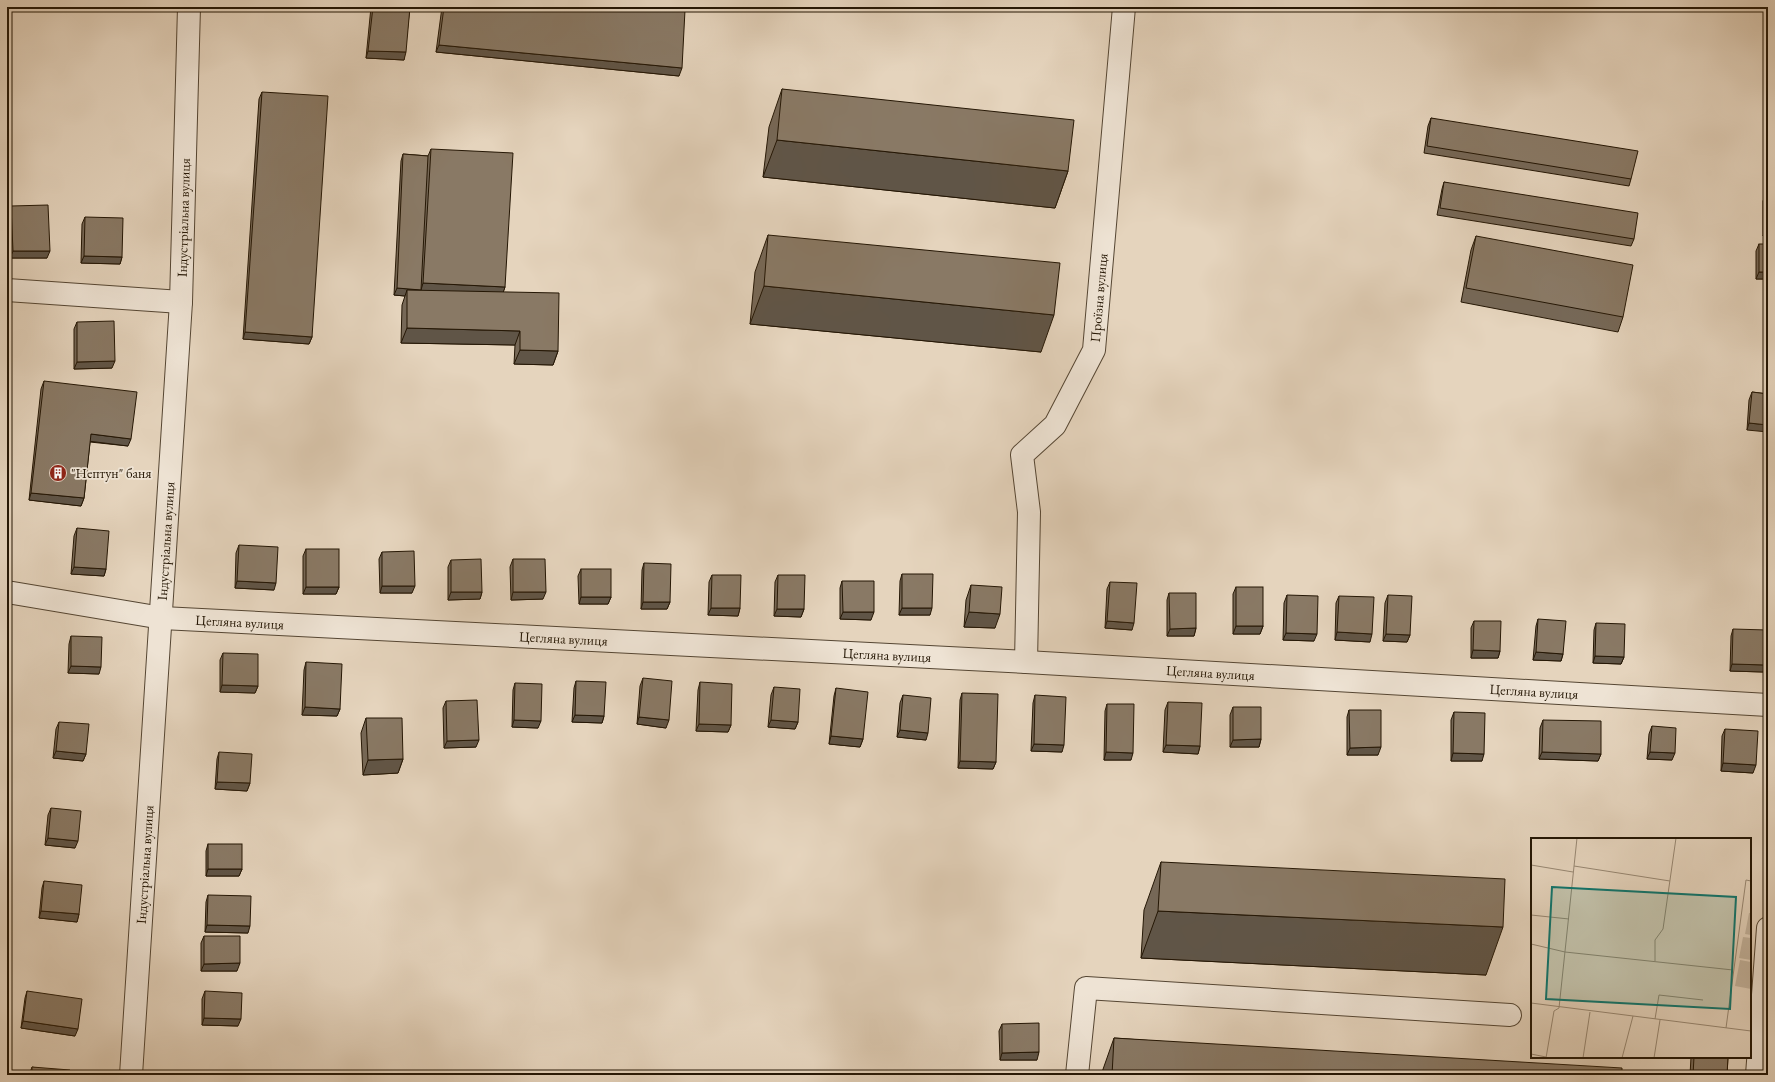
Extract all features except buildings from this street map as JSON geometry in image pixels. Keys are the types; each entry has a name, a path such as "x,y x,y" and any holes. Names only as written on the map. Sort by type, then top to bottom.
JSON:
{"street":[{"name":"Індустріальна вулиця","path":"131,1075 162,618 181,302 189,7"},
{"name":"Проїзна вулиця","path":"1026,662 1029,512 1022,455 1055,425 1094,350 1124,7"},
{"path":"7,290 181,302"},
{"name":"Цегляна вулиця","path":"7,592 162,618 1026,662 1768,705"},
{"path":"1757,1075 1768,928"},
{"path":"1077,1075 1086,988 1510,1015"}],"place":[{"name":"\"Нептун\" баня","path":"58,473"}]}
